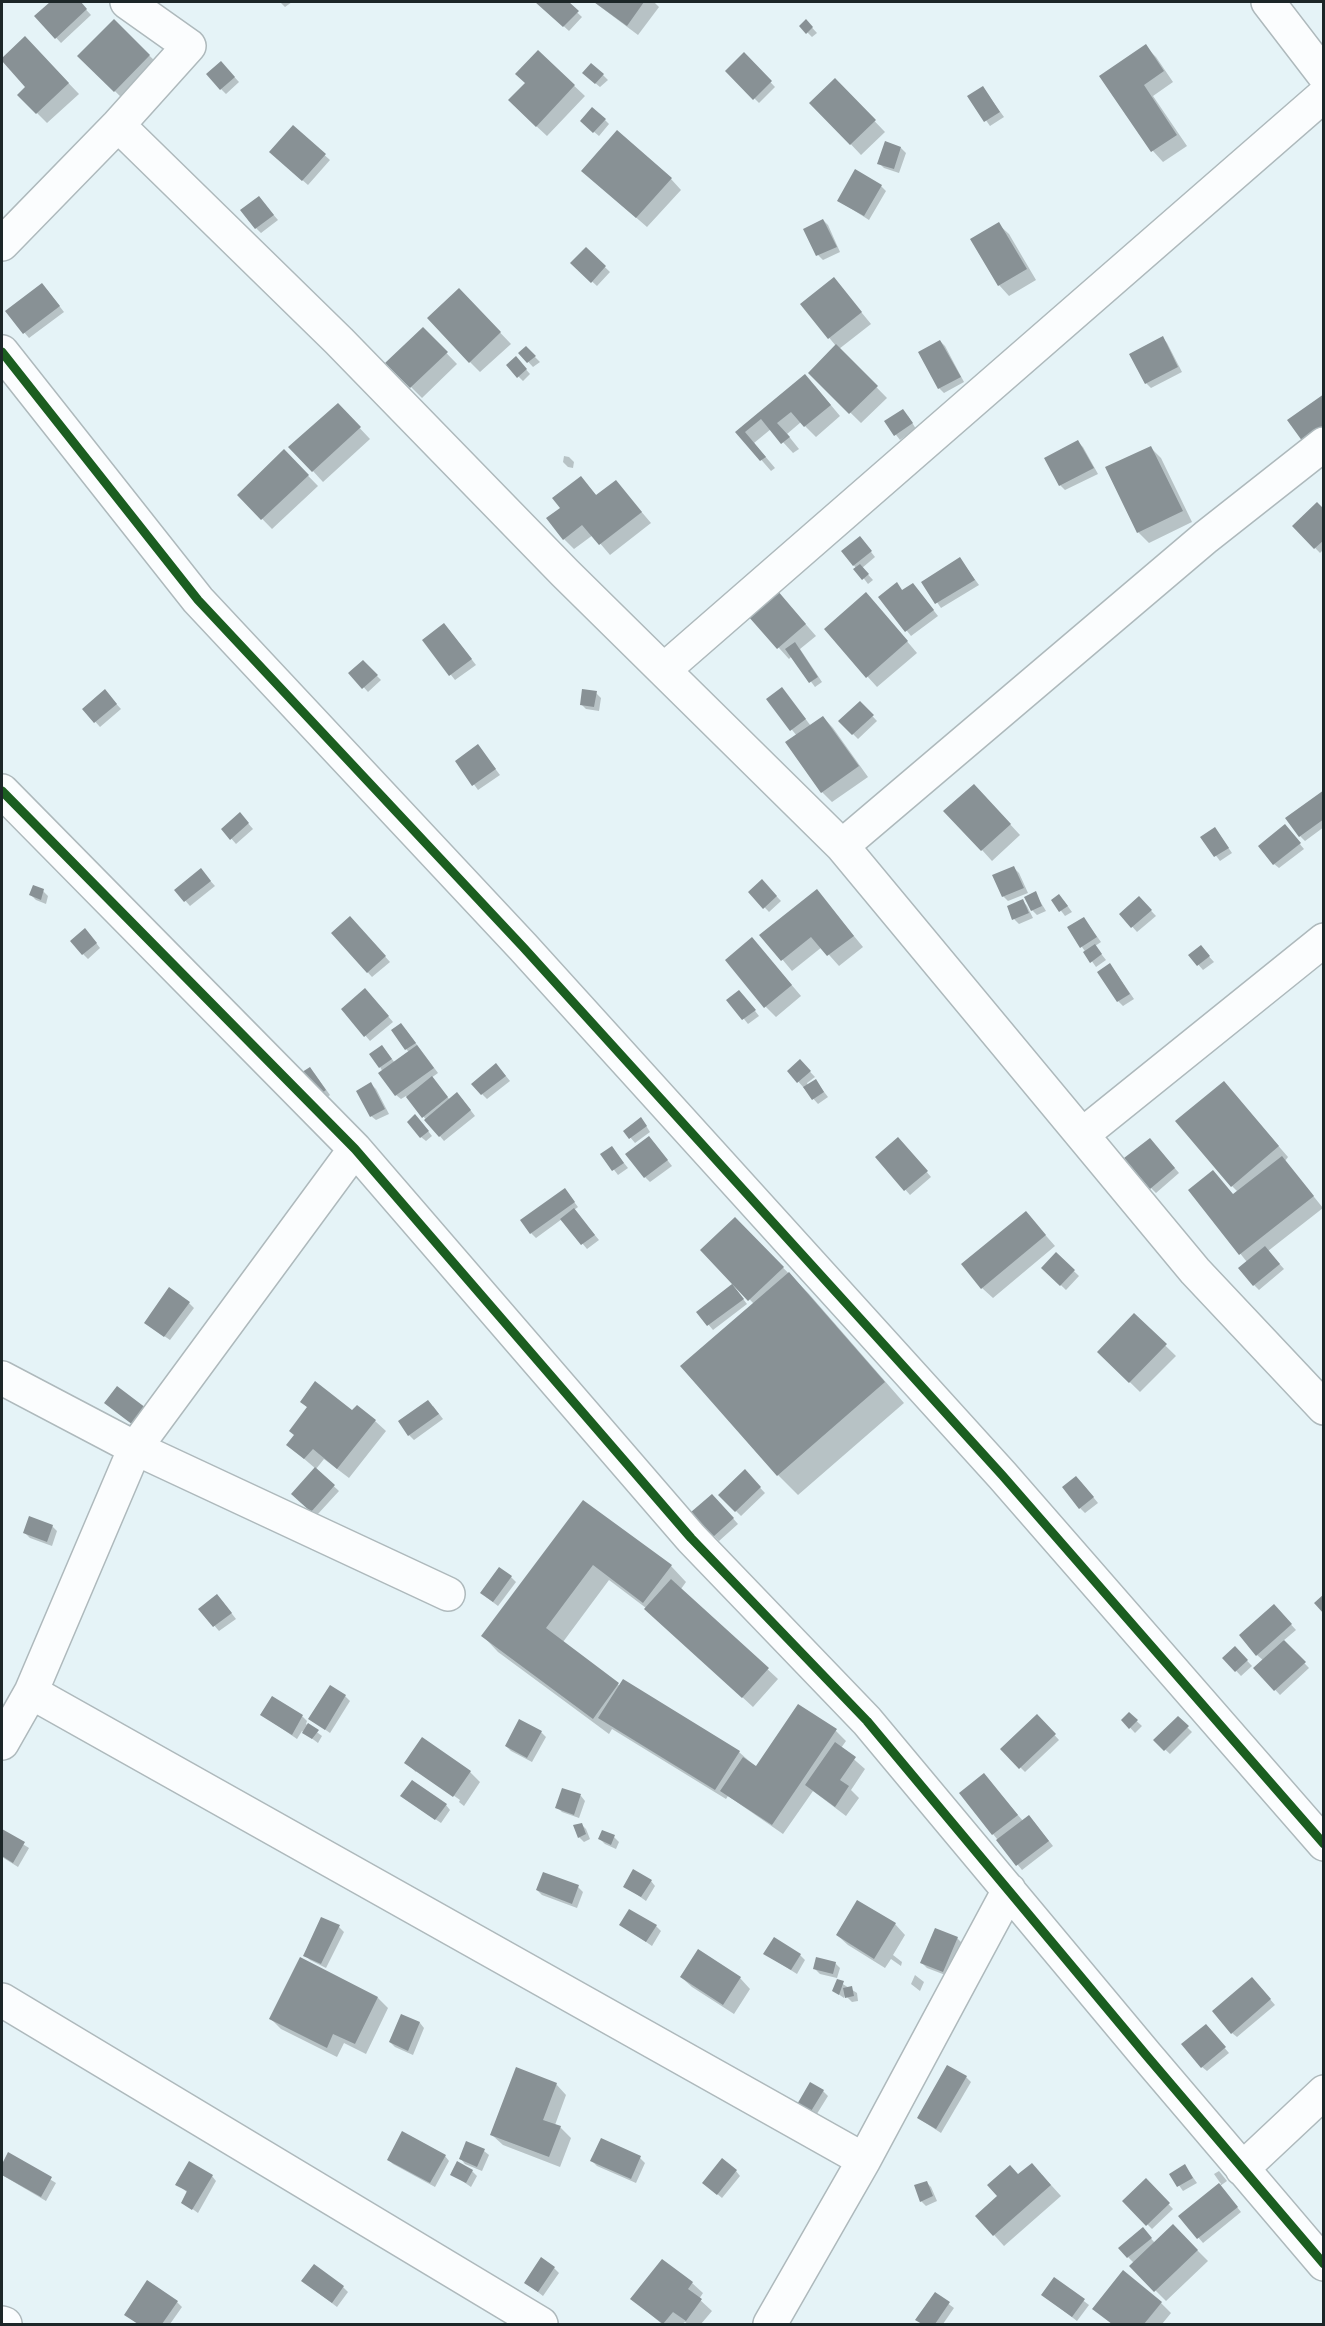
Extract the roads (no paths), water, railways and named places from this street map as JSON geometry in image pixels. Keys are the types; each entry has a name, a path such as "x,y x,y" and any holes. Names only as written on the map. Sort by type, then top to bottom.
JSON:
{"street":[{"path":"2,244 118,125 189,46 126,2"},
{"path":"1268,2 1323,75"},
{"path":"665,669 1323,95"},
{"path":"118,125 339,341 565,573 665,669 842,846 1195,1271 1323,1407"},
{"path":"2,352 198,600 523,947 1002,1475 1323,1844"},
{"path":"842,846 1206,537 1323,444"},
{"path":"2,791 355,1149 692,1538 867,1721 1323,2264"},
{"path":"1082,1135 1323,940"},
{"path":"2,1743 31,1692 135,1448 355,1149"},
{"path":"2,1378 135,1448 448,1594"},
{"path":"31,1692 864,2160"},
{"path":"770,2325 864,2160 1009,1890"},
{"path":"2,2000 541,2325"},
{"path":"1242,2169 1323,2092"}]}
